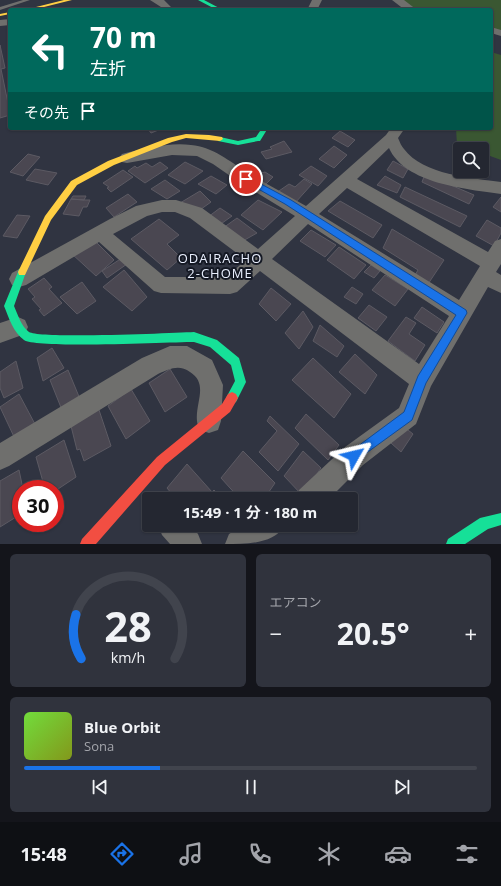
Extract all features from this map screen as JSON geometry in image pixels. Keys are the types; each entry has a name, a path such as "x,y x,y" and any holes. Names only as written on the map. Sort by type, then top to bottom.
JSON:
{"main road":[{"path":"35,8 70,0"},
{"path":"200,0 219,8"},
{"path":"145,492 161,461 226,408 241,382 235,362 213,343 194,337 55,340 28,337 9,330 9,306 19,279 48,218 74,183 85,176 121,159 170,140 186,136 209,137 238,143 258,139 264,130"},
{"path":"87,544 142,495"},
{"path":"453,544 485,523 501,519"}],"street":[{"path":"155,0 163,4 165,8"},
{"path":"397,0 409,8"},
{"path":"100,233 161,285 230,286 260,260 395,133"},
{"path":"395,133 394,148 404,160 424,172 443,179 501,188"},
{"path":"121,159 182,150 201,152 308,215 462,313"},
{"path":"317,492 354,456 408,416 422,380 462,313 495,267 346,180"},
{"path":"19,279 142,211 162,206 176,206 196,213 422,380"},
{"path":"0,457 150,366 170,357 186,357 204,368 212,385 209,421"},
{"path":"178,532 188,544"},
{"path":"239,544 259,532"}],"lane":[{"path":"0,9 28,0"}],"green space":[{"path":"400,0 501,0 501,32 493,30 493,8 412,8"},
{"path":"493,53 501,55 501,160 489,156 489,142 457,142 456,130 493,130"}],"building":[{"path":"0,45 5,68 1,69 8,103 8,116 0,118"},
{"path":"149,130 158,130 151,133"},
{"path":"340,131 355,140 348,147 332,138"},
{"path":"284,141 292,152 266,159 261,152 272,149 270,147"},
{"path":"334,146 347,155 334,168 319,159"},
{"path":"28,154 40,157 23,176 10,172"},
{"path":"393,161 408,169 403,178 387,170"},
{"path":"160,162 168,168 145,183 128,171 135,166 137,168 146,163 152,167"},
{"path":"185,162 203,171 185,184 168,175"},
{"path":"311,166 327,176 318,186 299,175"},
{"path":"35,169 57,173 48,185 26,180"},
{"path":"123,170 133,177 111,192 107,188 109,187 103,183"},
{"path":"265,172 273,177 265,185 250,176"},
{"path":"425,174 474,195 469,204 422,182"},
{"path":"211,176 227,185 216,194 198,184"},
{"path":"385,176 401,185 397,193 377,185"},
{"path":"304,179 312,184 295,203 276,193 289,184 295,187"},
{"path":"165,180 180,191 167,199 151,189"},
{"path":"405,187 467,216 460,227 400,197"},
{"path":"200,191 211,202 197,212 180,203"},
{"path":"128,194 137,202 114,217 106,208"},
{"path":"73,196 86,196 84,200 71,199"},
{"path":"501,197 501,212 493,207"},
{"path":"71,199 90,200 87,207 83,207 79,216 63,214"},
{"path":"258,200 282,212 263,230 241,215"},
{"path":"340,201 382,225 373,238 328,211"},
{"path":"220,208 232,216 218,226 208,217"},
{"path":"17,215 30,216 17,238 3,236"},
{"path":"237,218 257,233 241,242 223,228"},
{"path":"159,219 179,235 167,244 181,258 167,270 131,239"},
{"path":"487,220 501,228 501,233 494,246 476,236"},
{"path":"392,229 444,260 428,284 414,277 418,270 383,248"},
{"path":"311,230 336,245 325,257 300,241"},
{"path":"95,241 114,260 96,276 72,254"},
{"path":"339,247 366,265 354,279 327,260"},
{"path":"122,258 127,264 107,278 102,271"},
{"path":"371,265 380,271 374,278 364,272"},
{"path":"124,270 147,297 132,311 103,287"},
{"path":"385,275 408,289 395,306 372,290"},
{"path":"44,278 52,287 49,289 62,303 44,316 39,310 41,309 32,299 35,297 28,289"},
{"path":"82,282 96,301 77,314 60,297"},
{"path":"352,287 363,294 356,304 344,297"},
{"path":"271,288 291,304 276,321 259,304"},
{"path":"369,305 387,317 376,331 358,318"},
{"path":"422,307 444,322 437,333 414,318"},
{"path":"303,311 313,327 299,349 285,333"},
{"path":"406,317 416,323 409,334 425,345 415,361 388,341"},
{"path":"320,325 344,346 337,357 313,341"},
{"path":"52,348 64,368 43,381 37,358"},
{"path":"355,354 377,375 365,394 339,372"},
{"path":"313,358 351,394 334,418 292,380"},
{"path":"16,361 23,388 4,398 0,388 0,372"},
{"path":"170,369 187,397 165,412 149,383"},
{"path":"68,370 80,399 62,410 50,380"},
{"path":"131,389 150,421 126,439 108,406"},
{"path":"19,394 36,426 16,441 0,407"},
{"path":"98,407 111,446 84,461 80,449 77,450 70,422"},
{"path":"306,414 339,445 328,460 295,428"},
{"path":"270,416 299,444 278,471 259,452 277,431 267,421"},
{"path":"403,426 413,434 401,452 391,443"},
{"path":"64,440 76,477 64,485 64,480 42,480 36,457"},
{"path":"243,451 275,483 269,492 234,492 221,478"},
{"path":"303,451 321,468 304,492 299,492 284,476"},
{"path":"187,464 212,492 170,492 167,488"},
{"path":"19,470 21,480 12,480 12,520 0,527 0,481"}],"traffic: fast":[{"path":"200,0 217,8"},
{"path":"220,139 238,143 258,139 264,130"},
{"path":"22,272 9,306 18,327 28,337 55,340 194,337 213,343 235,362 241,382 232,398"},
{"path":"453,544 485,523 501,519"}],"traffic: slow":[{"path":"35,8 70,0"},
{"path":"0,15 8,13"},
{"path":"22,272 48,218 74,183 111,163 170,140 186,136 220,139"}],"traffic: jam":[{"path":"87,544 161,461 226,408 232,398"}],"district":[{"name":"ODAIRACHO 2-CHOME","path":"220,266"}],"route":[{"path":"246,179 288,202 462,313 422,380 408,416 354,456"}]}
